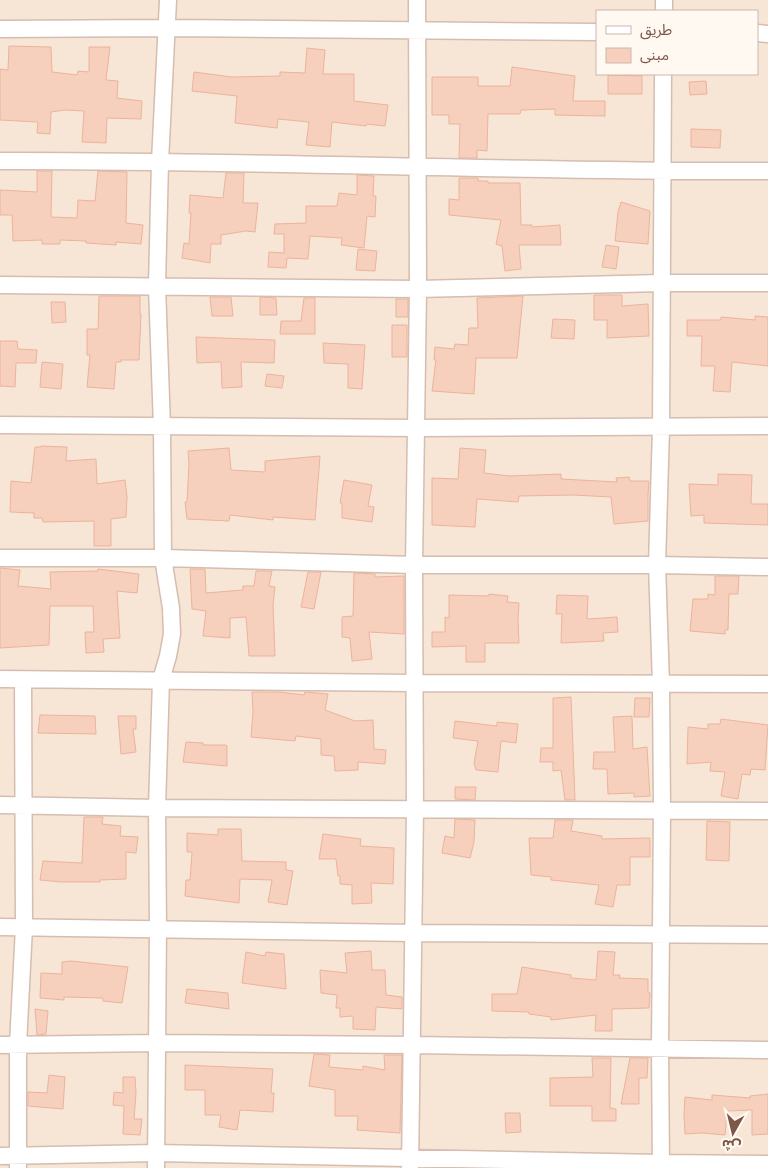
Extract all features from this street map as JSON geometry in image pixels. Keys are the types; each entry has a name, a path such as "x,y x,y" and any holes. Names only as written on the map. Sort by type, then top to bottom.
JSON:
{"street":[{"path":"156,1160 157,808 161,680 172,634 172,608 163,558 162,427 157,286 160,162 168,0"},
{"path":"410,1163 416,810 414,565 418,289 416,167 417,0"},
{"path":"0,30 167,28 596,32"},
{"path":"661,1166 662,810 661,684 657,565 661,428 663,75"},
{"path":"0,160 662,171 768,171"},
{"path":"0,285 418,289 662,283 768,283"},
{"path":"0,425 416,428 768,426"},
{"path":"0,558 163,558 414,565 768,567"},
{"path":"0,679 768,684"},
{"path":"18,1162 18,1045 24,927 23,680"},
{"path":"0,805 157,808 768,811"},
{"path":"0,927 768,936"},
{"path":"0,1045 157,1043 768,1050"},
{"path":"0,1156 18,1162 156,1160 661,1166 768,1164"}],"shaded area":[{"path":"0,0 768,0 768,1168 0,1168"}],"building":[{"path":"9,46 51,47 52,72 77,75 78,71 89,72 89,47 110,47 106,80 118,81 117,98 142,101 141,119 107,118 106,143 82,142 84,111 65,110 51,112 50,134 37,133 38,122 0,120 0,69 8,70"},
{"path":"307,48 325,50 323,74 354,74 354,101 388,105 385,126 332,122 330,147 306,145 309,122 278,119 277,128 235,123 237,96 192,91 194,72 232,77 280,76 280,72 305,73"},
{"path":"512,67 575,76 573,101 605,101 605,116 555,115 555,109 521,110 520,114 488,114 487,151 477,150 477,158 459,158 460,124 449,124 449,115 432,115 432,77 478,77 478,86 510,86"},
{"path":"608,75 642,76 642,94 608,94"},
{"path":"706,81 707,94 690,95 689,82"},
{"path":"691,129 721,130 720,148 691,147"},
{"path":"37,171 52,171 51,217 77,218 78,200 95,201 98,171 127,172 126,223 143,225 141,244 116,242 116,245 60,240 60,244 42,244 42,240 13,241 12,215 0,215 0,190 37,192"},
{"path":"226,173 244,173 243,203 258,203 255,232 246,231 221,235 221,244 211,244 210,263 182,258 184,243 189,244 190,195 223,198"},
{"path":"357,175 374,176 373,196 376,196 375,217 367,216 364,248 341,245 342,238 310,236 308,259 287,258 286,268 268,267 269,252 284,253 284,234 274,234 275,224 306,223 306,206 337,206 339,193 357,195"},
{"path":"459,178 478,178 478,181 488,181 488,183 520,183 521,225 532,225 532,227 560,225 561,245 519,245 521,269 505,271 502,246 496,244 501,220 449,215 449,199 459,200"},
{"path":"621,202 650,211 648,244 615,241"},
{"path":"606,245 619,247 616,269 602,267"},
{"path":"358,249 377,251 375,271 356,270"},
{"path":"594,295 622,295 622,306 648,304 649,336 607,338 607,320 594,320"},
{"path":"99,296 140,296 139,360 121,360 121,362 116,362 114,389 87,387 90,355 87,355 87,329 98,329"},
{"path":"523,296 517,358 476,358 474,394 432,391 436,360 434,360 435,347 454,349 455,344 468,345 469,328 478,328 477,298"},
{"path":"210,297 231,297 233,316 212,316"},
{"path":"260,297 276,298 277,315 260,315"},
{"path":"304,298 315,298 315,334 280,334 281,321 301,321"},
{"path":"396,299 408,299 408,317 396,317"},
{"path":"51,302 65,302 66,322 52,323"},
{"path":"755,316 768,317 768,366 732,362 730,392 713,391 715,366 701,366 702,336 687,336 687,320 721,320 721,317 755,320"},
{"path":"553,319 575,320 574,339 551,338"},
{"path":"392,325 407,325 407,357 392,357"},
{"path":"196,337 275,340 274,363 241,362 242,387 222,388 221,362 197,363"},
{"path":"0,341 17,341 18,349 37,350 36,363 16,363 15,387 0,386"},
{"path":"323,343 365,345 362,389 348,388 348,364 324,363"},
{"path":"42,362 63,364 61,389 40,387"},
{"path":"267,374 284,376 282,388 265,386"},
{"path":"35,447 67,447 66,461 96,459 97,484 125,480 127,497 126,517 111,519 111,546 94,546 94,521 43,522 42,518 34,518 34,513 10,512 11,481 31,483"},
{"path":"229,448 231,470 265,472 265,461 320,456 315,520 273,517 273,520 230,515 229,521 187,519 185,502 187,502 188,451"},
{"path":"460,448 486,450 484,473 509,476 561,474 561,479 617,482 616,478 629,477 630,481 649,481 648,521 614,524 611,497 573,495 519,496 518,502 477,499 475,527 432,525 432,478 458,479"},
{"path":"718,474 752,475 751,504 768,504 768,525 704,523 704,515 691,516 689,484 718,485"},
{"path":"344,480 372,485 368,506 374,507 372,522 342,518 342,503 340,503"},
{"path":"0,568 20,570 18,586 51,589 50,572 98,571 98,569 139,574 137,593 117,591 120,638 103,639 104,652 86,653 85,632 94,632 93,606 50,606 49,645 0,648"},
{"path":"190,569 205,569 206,593 243,590 243,586 254,586 256,571 272,571 269,586 275,587 273,605 275,656 249,656 246,617 230,618 230,638 203,636 206,611 192,609"},
{"path":"308,572 321,572 314,609 301,607"},
{"path":"354,573 375,574 375,577 404,576 404,634 369,632 372,659 352,661 350,638 342,637 342,617 353,616"},
{"path":"715,576 739,576 738,594 729,594 728,630 725,630 725,634 690,631 693,599 708,599 708,594 715,595"},
{"path":"489,594 508,596 507,602 519,603 519,643 485,643 485,662 466,662 466,646 432,647 432,632 445,632 445,617 449,618 449,595 489,596"},
{"path":"557,595 588,596 587,619 617,617 618,632 603,633 604,641 561,643 562,614 556,614"},
{"path":"252,692 279,692 304,695 305,692 328,694 325,710 355,721 373,720 374,749 386,750 385,764 358,762 358,770 335,771 334,756 321,755 321,739 296,736 295,741 251,737"},
{"path":"571,697 575,800 565,800 561,770 553,771 553,762 540,762 541,748 553,748 553,698"},
{"path":"635,698 650,698 649,717 634,717"},
{"path":"40,715 95,716 96,734 38,733"},
{"path":"118,716 136,716 136,729 133,729 136,752 121,754"},
{"path":"632,716 633,749 647,747 650,796 634,797 634,793 608,794 607,769 593,769 594,752 615,752 613,717"},
{"path":"721,719 768,725 765,770 751,769 750,775 742,774 738,799 721,796 725,772 710,771 711,762 687,764 688,727 708,729 708,724 720,724"},
{"path":"455,721 497,726 497,722 518,724 516,743 501,741 498,772 476,770 474,763 478,741 453,738"},
{"path":"186,742 203,743 203,745 226,745 227,766 183,762"},
{"path":"455,787 476,787 475,800 455,799"},
{"path":"84,817 103,817 102,824 121,826 120,836 138,837 136,853 126,852 126,879 100,880 100,882 40,880 43,861 82,863"},
{"path":"455,819 475,820 474,842 470,858 442,853 445,836 454,838"},
{"path":"555,820 573,820 571,831 602,836 602,839 650,838 650,857 630,857 630,885 617,885 613,907 595,904 599,885 551,880 551,877 531,875 529,838 553,838"},
{"path":"707,821 730,822 729,861 706,860"},
{"path":"218,829 241,829 242,861 286,862 286,870 293,871 287,905 268,902 272,880 240,879 239,903 185,896 186,880 190,880 192,852 187,852 187,833 218,835"},
{"path":"323,834 361,839 360,846 394,848 393,884 371,883 372,903 352,904 352,885 340,884 336,859 319,859"},
{"path":"371,951 372,970 385,970 386,995 402,997 402,1009 376,1007 375,1030 353,1029 353,1016 340,1017 340,1008 336,1008 337,995 321,993 320,970 347,973 345,953"},
{"path":"598,951 615,952 613,975 620,975 619,978 648,979 648,992 650,993 649,1008 612,1009 612,1031 595,1031 596,1015 551,1020 551,1017 529,1014 529,1012 492,1011 492,994 517,994 522,967 571,975 571,978 596,980"},
{"path":"246,952 265,956 266,952 284,954 286,989 242,983"},
{"path":"71,961 128,967 122,1003 103,1001 103,998 64,997 64,1000 40,998 41,973 62,974 62,962"},
{"path":"187,989 228,993 229,1009 185,1003"},
{"path":"35,1009 48,1011 46,1034 37,1035"},
{"path":"314,1054 330,1055 329,1067 363,1070 363,1066 385,1070 384,1055 402,1055 400,1133 357,1130 358,1116 335,1116 335,1090 309,1086"},
{"path":"592,1058 611,1058 610,1108 616,1109 616,1121 592,1121 592,1106 550,1106 550,1078 593,1077"},
{"path":"630,1058 648,1058 647,1078 639,1078 639,1104 621,1104"},
{"path":"185,1065 273,1069 271,1093 274,1093 273,1112 240,1110 237,1130 219,1127 221,1115 205,1115 205,1090 185,1090"},
{"path":"49,1075 65,1077 63,1109 28,1106 28,1092 47,1093"},
{"path":"123,1077 135,1077 134,1119 142,1119 140,1135 123,1134 124,1106 113,1105 114,1092 123,1093"},
{"path":"768,1094 768,1134 752,1135 752,1110 727,1111 725,1135 685,1134 685,1097 712,1100 712,1095 750,1098 750,1096"},
{"path":"505,1113 520,1113 521,1132 506,1133"}]}
